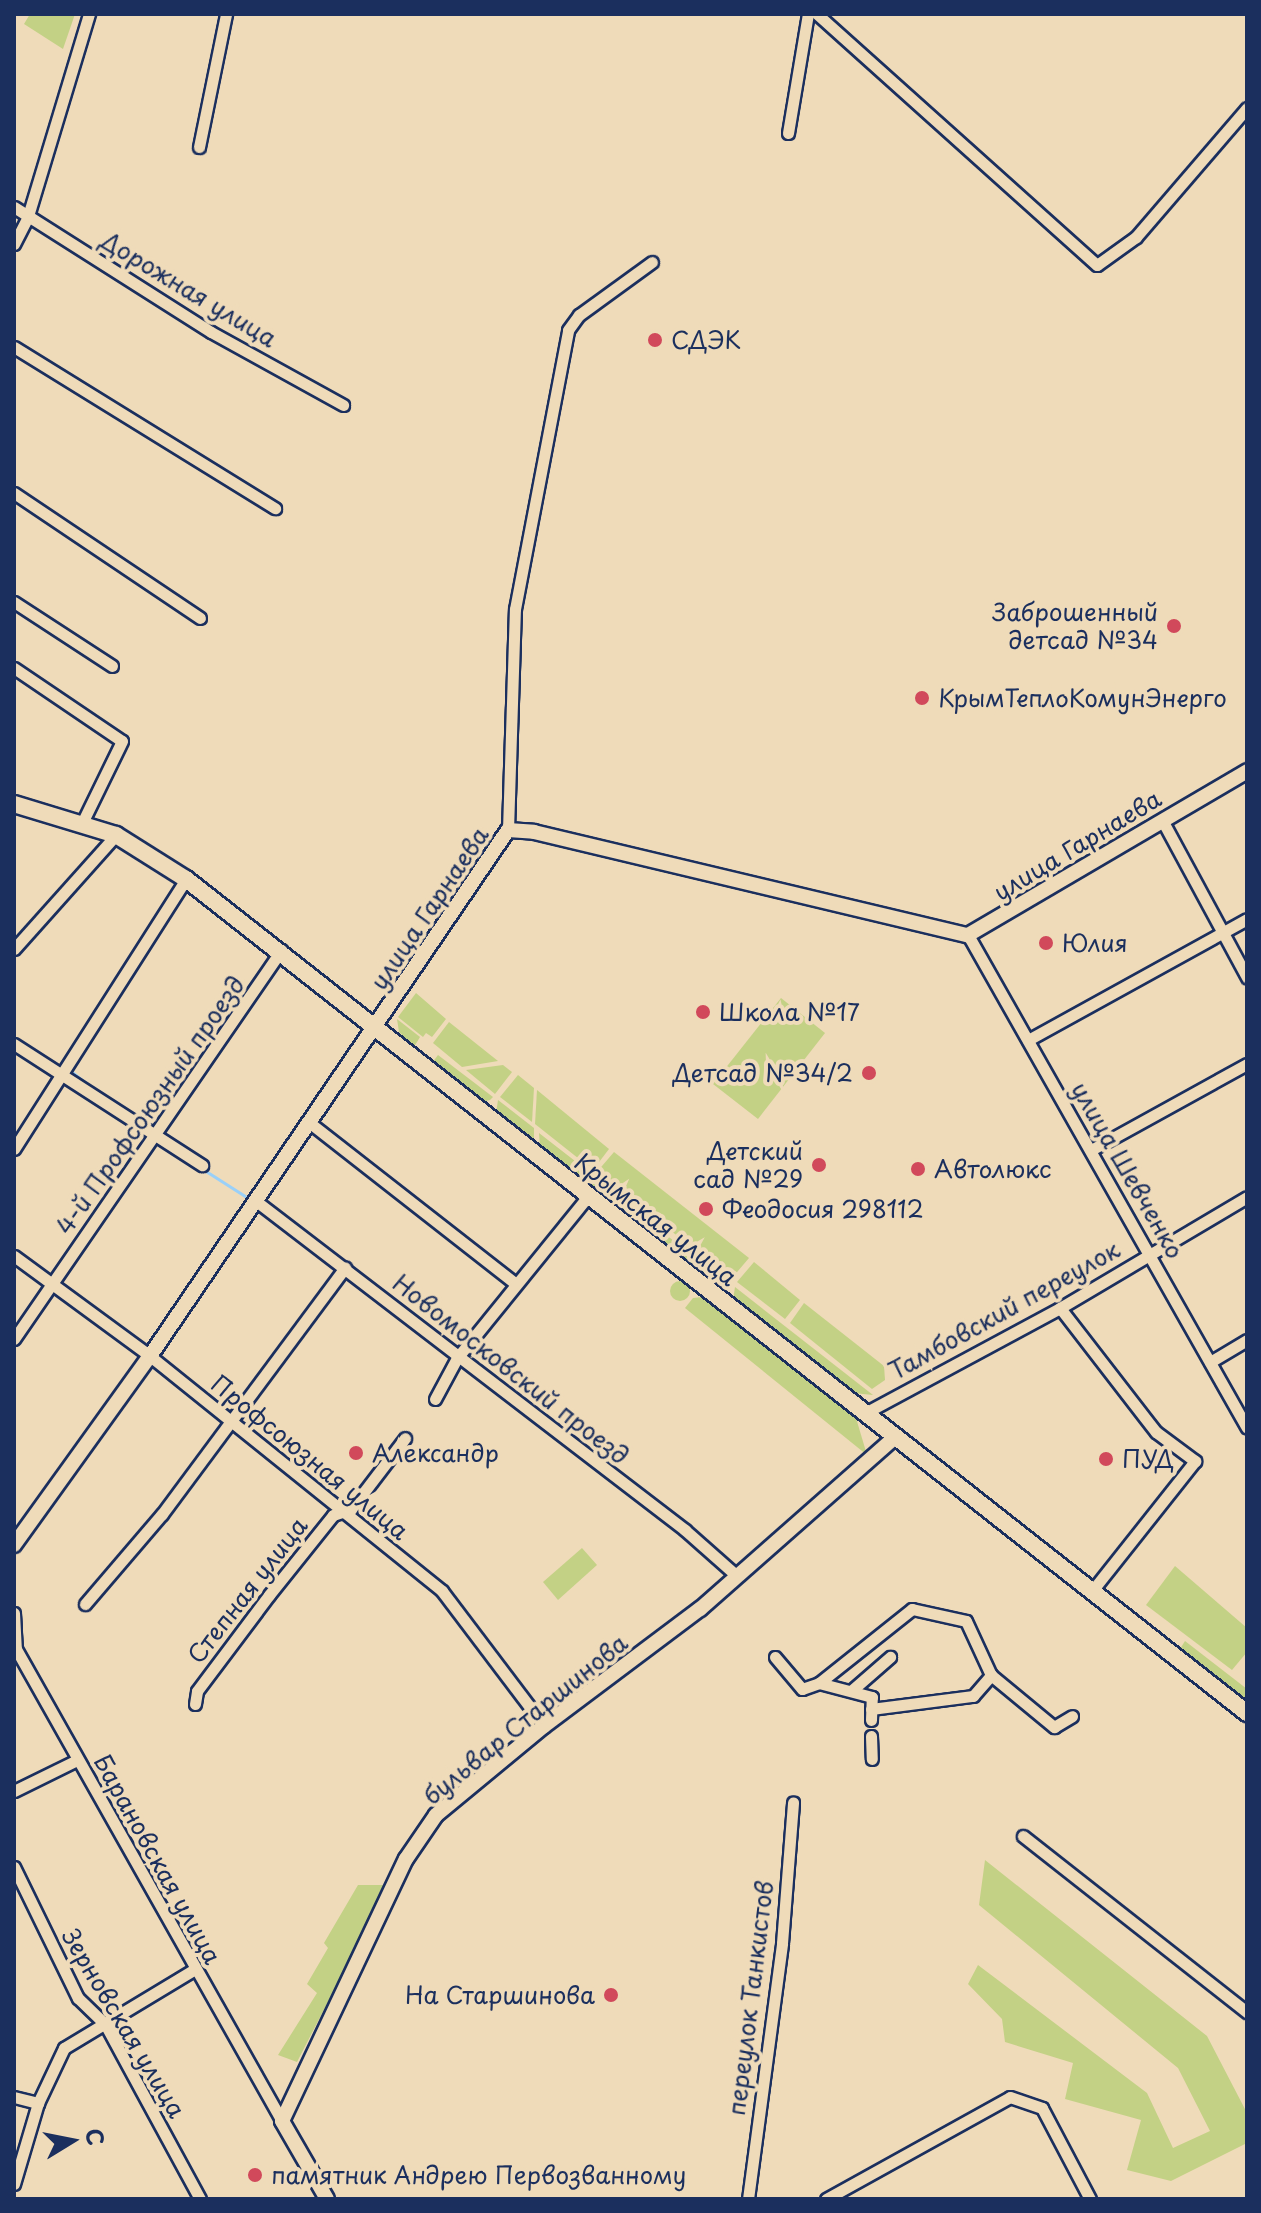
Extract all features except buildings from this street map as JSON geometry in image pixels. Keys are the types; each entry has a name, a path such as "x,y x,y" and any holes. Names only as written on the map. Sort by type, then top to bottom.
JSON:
{"main road":[{"name":"Крымская улица","path":"14,804 116,835 186,879 281,950 1247,1713"}],"street":[{"path":"14,244 28,216 89,14"},
{"path":"199,147 226,14"},
{"path":"788,133 808,14"},
{"path":"817,14 1097,265 1136,237 1247,108"},
{"name":"Дорожная улица","path":"14,207 211,332 343,405"},
{"path":"508,830 515,609 568,330 579,315 652,262"},
{"path":"14,347 275,508"},
{"path":"14,493 200,618"},
{"path":"14,602 112,666"},
{"path":"14,668 122,741 82,823"},
{"name":"улица Гарнаева","path":"14,1545 150,1356 508,830 534,832 968,935 1247,771"},
{"path":"1162,820 1247,977"},
{"path":"14,949 116,835"},
{"path":"14,1149 186,879"},
{"path":"1028,1040 1247,919"},
{"name":"улица Шевченко","path":"968,935 1247,1428"},
{"name":"4-й Профсоюзный проезд","path":"14,1339 159,1135 281,950"},
{"path":"14,1044 202,1165"},
{"path":"1091,1150 1247,1064"},
{"path":"310,1123 515,1283"},
{"path":"435,1399 457,1358 589,1195"},
{"name":"Тамбовский переулок","path":"865,1413 1060,1308 1247,1197"},
{"name":"Новомосковский проезд","path":"256,1201 685,1530 737,1576"},
{"name":"Профсоюзная улица","path":"14,1256 150,1356 341,1514 442,1591 544,1726"},
{"path":"85,1604 162,1514 229,1419 345,1268"},
{"path":"1060,1308 1156,1432 1195,1461 1092,1591"},
{"path":"1210,1362 1247,1340"},
{"name":"бульвар Старшинова","path":"282,2121 406,1859 436,1815 544,1726 700,1609 895,1437"},
{"name":"Степная улица","path":"195,1704 197,1691 269,1595 333,1515 351,1509 405,1438"},
{"path":"775,1657 802,1689 819,1683 912,1609 966,1621 991,1675 1054,1727 1072,1716"},
{"name":"Барановская улица","path":"14,1613 16,1649 282,2121"},
{"path":"851,1691 890,1657"},
{"path":"819,1683 872,1697 871,1715 973,1696 991,1675"},
{"path":"871,1736 872,1759"},
{"path":"14,1791 77,1760"},
{"name":"переулок Танкистов","path":"748,2199 782,1943 793,1802"},
{"path":"1023,1836 1247,2012"},
{"name":"Зерновская улица","path":"14,1867 78,1998 105,2024 200,2199"},
{"path":"14,2184 38,2103 64,2048 195,1969"},
{"path":"14,2097 38,2103"},
{"path":"826,2199 850,2193 1010,2097 1042,2108 1090,2199"},
{"path":"282,2121 327,2199"}],"green space":[{"path":"30,14 75,14 63,49 24,24"},
{"path":"416,993 446,1019 432,1037 426,1033 423,1037 398,1017"},
{"path":"781,998 825,1033 758,1119 713,1084"},
{"path":"397,1019 420,1037 414,1047 399,1032"},
{"path":"449,1022 498,1061 462,1067 433,1043"},
{"path":"438,1055 493,1097 482,1102 432,1063"},
{"path":"503,1065 512,1072 495,1094 466,1070"},
{"path":"518,1075 534,1088 532,1122 500,1097"},
{"path":"537,1090 609,1149 593,1170 535,1124"},
{"path":"498,1100 534,1128 534,1143 496,1114"},
{"path":"539,1133 593,1175 591,1179 729,1282 715,1285 589,1187 590,1180 583,1181 540,1148"},
{"path":"614,1152 749,1258 732,1278 596,1173"},
{"path":"754,1262 800,1300 785,1319 737,1282"},
{"path":"680,1281 687,1284 690,1291 687,1298 680,1301 673,1298 670,1291 673,1284"},
{"path":"735,1287 873,1395 853,1393 733,1300"},
{"path":"702,1297 856,1418 867,1455 685,1308 693,1298"},
{"path":"804,1303 884,1366 885,1380 872,1389 790,1323"},
{"path":"582,1548 597,1565 558,1600 543,1582"},
{"path":"1175,1566 1247,1628 1247,1652 1232,1670 1146,1605"},
{"path":"1185,1641 1247,1689 1247,1701 1180,1649"},
{"path":"985,1860 1207,2036 1247,2113 1247,2143 1171,2181 1127,2170 1141,2120 1065,2099 1073,2063 1005,2042 1002,2019 968,1984 978,1965 1147,2093 1173,2148 1210,2131 1178,2068 979,1905"},
{"path":"358,1885 388,1885 297,2062 278,2055 317,1993 307,1984 328,1948 324,1943"}],"waterway":[{"path":"72,1072 87,1084"},
{"path":"201,1168 245,1196"}],"place":[{"name":"СДЭК","path":"655,340"},
{"name":"Заброшенный детсад №34","path":"1174,626"},
{"name":"КрымТеплоКомунЭнерго","path":"922,698"},
{"name":"Юлия","path":"1046,943"},
{"name":"Школа №17","path":"703,1012"},
{"name":"Детсад №34/2","path":"869,1073"},
{"name":"Детский сад №29","path":"819,1165"},
{"name":"Автолюкс","path":"918,1169"},
{"name":"Феодосия 298112","path":"706,1209"},
{"name":"Александр","path":"356,1453"},
{"name":"ПУД","path":"1106,1459"},
{"name":"На Старшинова","path":"611,1995"},
{"name":"памятник Андрею Первозванному","path":"255,2175"}]}
